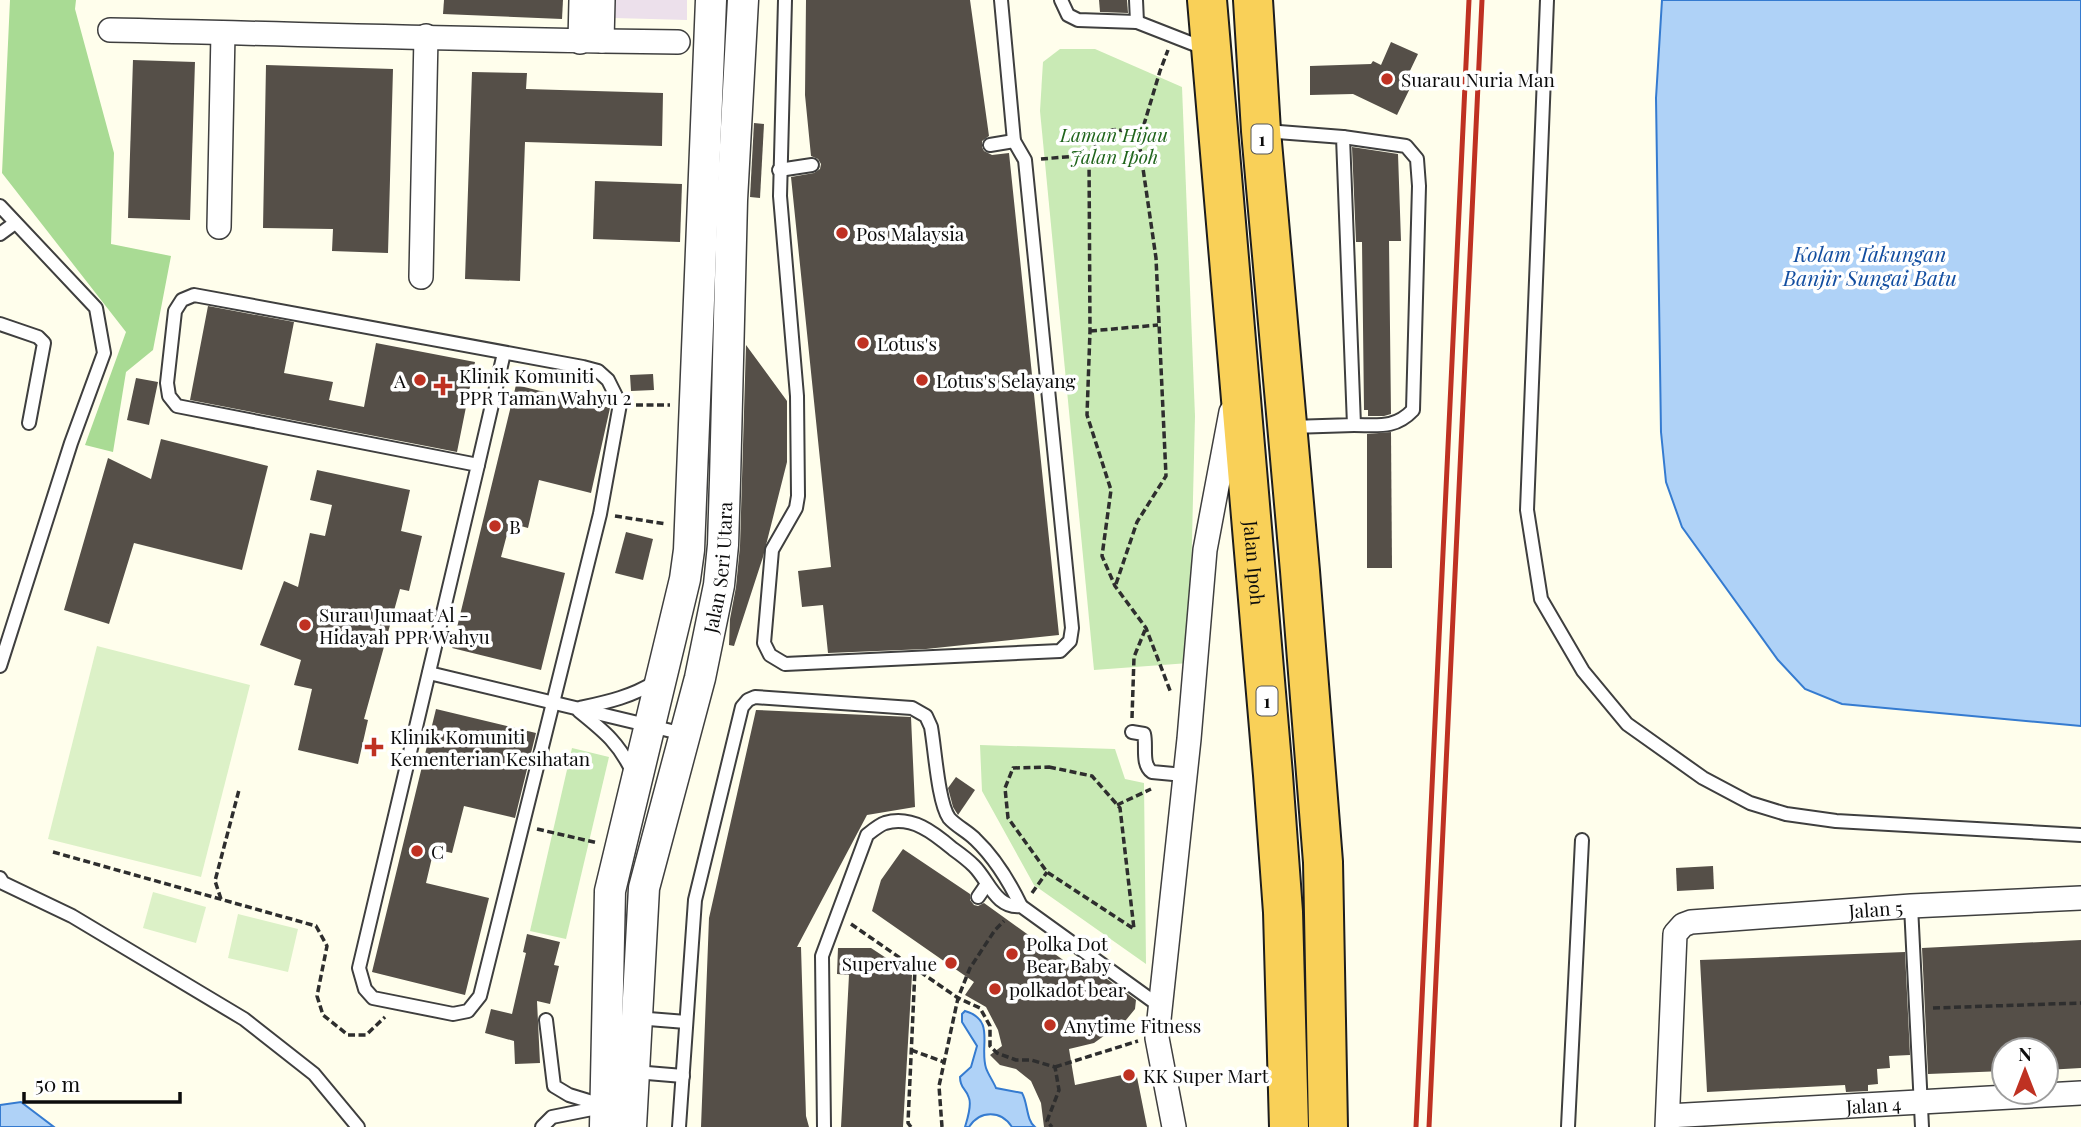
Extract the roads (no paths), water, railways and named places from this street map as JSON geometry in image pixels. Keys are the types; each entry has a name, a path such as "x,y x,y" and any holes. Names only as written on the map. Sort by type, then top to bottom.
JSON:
{"highway":[{"name":"Jalan Ipoh","path":"1207,0 1229,275 1240,367 1282,898 1289,1127"},
{"name":"1","path":"1256,1 1261,131 1323,862 1328,1127"}],"street":[{"path":"581,0 591,41"},
{"path":"591,41 603,0"},
{"name":"Jalan Seri Utara","path":"622,1018 610,891 685,579 689,550 711,0"},
{"name":"Jalan Seri Utara","path":"631,1127 620,1070 622,1018 644,888 700,678 719,584 723,545 732,200 743,0"},
{"path":"110,30 678,42"},
{"path":"219,227 223,33"},
{"path":"421,277 425,36"},
{"path":"1174,1127 1157,1038 1189,739 1205,550 1240,367"},
{"name":"Jalan 5","path":"1667,1121 1675,934 1683,925 1691,922 1911,906 2081,898"},
{"name":"Jalan Seri Utara","path":"605,1116 620,1070"},
{"name":"Jalan 4","path":"1667,1121 2081,1093"}],"lane":[{"path":"785,0 779,170 797,396 798,496 796,508 772,550 764,643 770,655 785,664 1060,651 1070,640 1072,628 1025,160 1014,141 1001,0"},
{"path":"1061,0 1068,15 1078,20 1137,22 1210,51"},
{"path":"1136,0 1137,22"},
{"path":"1547,0 1527,510 1541,599 1583,671 1627,724 1703,778 1750,803 1786,814 1836,821 2081,835"},
{"path":"1261,131 1343,137 1406,146 1417,159 1419,186 1413,410 1404,420 1387,425 1287,427"},
{"path":"1343,137 1354,425"},
{"path":"990,145 1014,141"},
{"path":"779,170 812,165"},
{"path":"0,206 96,308 104,353 71,443 0,666"},
{"path":"0,234 15,223"},
{"path":"478,465 177,406 169,396 167,383 175,312 182,300 194,295 570,364 598,371 608,380 620,404 600,514 480,996 468,1010 453,1014 373,998 365,989 359,968 429,673 478,465 504,353"},
{"path":"0,324 38,337 44,343 29,423"},
{"path":"429,673 684,734"},
{"path":"576,708 620,699 661,678"},
{"path":"679,1127 695,901 742,707 755,697 912,708 926,716 931,727 943,807 950,820 973,837 993,859 1021,906 1161,1007"},
{"path":"576,708 604,731 623,752 636,781"},
{"path":"1132,732 1144,734 1148,770 1184,775"},
{"path":"824,1127 822,956 867,835 884,823 905,821 920,825 934,833 975,867 996,897 1012,907 1021,906"},
{"path":"1569,1127 1583,840"},
{"path":"0,878 2,883 72,916 244,1019 314,1074 358,1127"},
{"path":"978,897 987,884"},
{"path":"1911,906 1922,1127"},
{"path":"622,1018 686,1022"},
{"path":"546,1020 554,1086 605,1116"},
{"path":"620,1070 683,1076"},
{"path":"542,1127 552,1117 605,1116"}],"water":[{"name":"Kolam Takungan Banjir Sungai Batu","path":"1662,0 2081,0 2081,726 1842,704 1805,689 1778,660 1682,527 1666,482 1661,432 1656,98"},
{"path":"965,1011 975,1015 983,1027 984,1060 996,1088 1022,1093 1030,1120 1035,1127 1012,1127 1002,1117 990,1114 979,1117 969,1127 965,1127 970,1101 960,1077 971,1067 977,1046 962,1022 962,1014"},
{"path":"21,1102 54,1127 0,1127 0,1105"}],"railway":[{"path":"1416,1127 1469,0"},
{"path":"1429,1127 1482,0"}],"place":[{"name":"Suarau Nuria Man","path":"1387,79"},
{"name":"Pos Malaysia","path":"842,233"},
{"name":"Lotus's","path":"863,343"},
{"name":"A","path":"420,380"},
{"name":"Lotus's Selayang","path":"922,380"},
{"name":"Klinik Komuniti PPR Taman Wahyu 2","path":"443,386"},
{"name":"B","path":"495,526"},
{"name":"Surau Jumaat Al - Hidayah PPR Wahyu","path":"305,625"},
{"name":"Klinik Komuniti Kementerian Kesihatan","path":"374,747"},
{"name":"C","path":"417,851"},
{"name":"Polka Dot Bear Baby","path":"1012,954"},
{"name":"Supervalue","path":"951,963"},
{"name":"polkadot bear","path":"995,989"},
{"name":"Anytime Fitness","path":"1050,1025"},
{"name":"KK Super Mart","path":"1129,1075"}],"park label":[{"name":"Laman Hijau Jalan Ipoh","path":"1114,145"}]}
